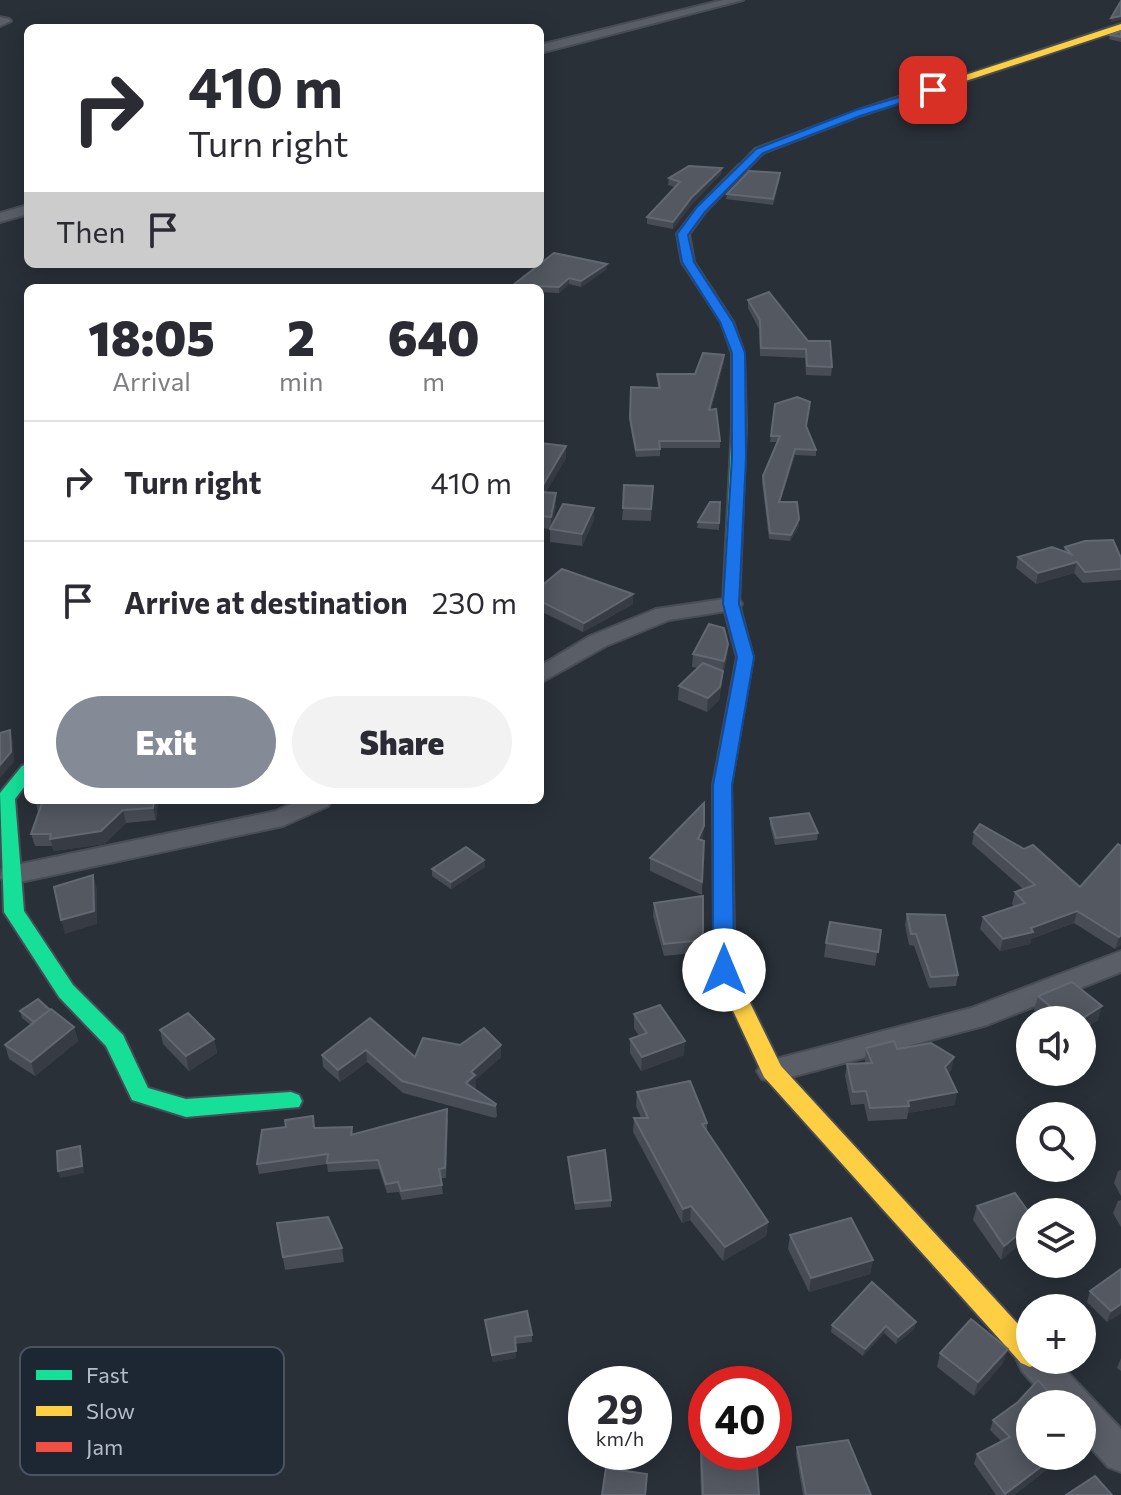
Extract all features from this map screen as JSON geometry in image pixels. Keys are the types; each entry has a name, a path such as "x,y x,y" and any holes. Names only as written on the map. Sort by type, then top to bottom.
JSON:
{"street":[{"path":"544,48 737,0"},
{"path":"1016,1340 772,1071 724,970 722,785 745,657 731,604 739,457 738,353 727,322 688,262 683,234 701,210 759,151 859,113 1121,27"},
{"path":"0,218 24,210"},
{"path":"544,674 598,641 664,614 731,604"},
{"path":"24,775 6,798 14,912 66,991 115,1041 140,1094 186,1108 291,1101"},
{"path":"11,875 283,818 311,804"},
{"path":"772,1071 977,1017 1121,961"},
{"path":"1047,1374 1061,1390"},
{"path":"1096,1427 1121,1455"}],"building":[{"path":"1121,1 1121,16 1111,18"},
{"path":"689,166 722,168 692,197 673,222 647,217 680,182 669,178"},
{"path":"749,171 780,173 773,199 727,194"},
{"path":"554,253 607,264 581,281 569,278 559,287 514,284 535,268 544,268 544,261"},
{"path":"769,292 808,341 830,341 832,367 807,366 806,349 761,348 760,320 748,300"},
{"path":"703,353 724,355 709,410 716,409 720,441 659,441 660,449 636,450 630,418 631,387 660,388 657,374 695,374"},
{"path":"797,397 810,402 806,426 816,450 795,449 779,502 797,502 799,519 791,535 770,533 763,476 780,436 771,436 775,404"},
{"path":"544,443 566,446 544,483"},
{"path":"624,485 653,486 651,509 623,508"},
{"path":"544,492 556,493 551,517 544,516"},
{"path":"710,502 720,502 719,523 698,522"},
{"path":"563,504 594,508 582,534 550,529"},
{"path":"1113,540 1121,558 1121,569 1085,572 1077,562 1038,573 1018,557 1052,547 1071,554 1065,547 1085,541"},
{"path":"562,569 633,594 584,623 544,603 544,584"},
{"path":"709,624 724,628 728,644 724,661 693,654"},
{"path":"703,663 723,671 720,687 708,698 679,686"},
{"path":"10,730 11,752 0,765 0,733"},
{"path":"704,803 704,826 698,839 704,841 702,882 650,858"},
{"path":"42,804 154,804 153,808 123,810 101,831 50,839 51,834 31,834"},
{"path":"809,813 818,833 776,838 770,818"},
{"path":"980,824 1024,849 1033,845 1080,887 1118,844 1121,846 1121,935 1119,937 1077,911 1031,928 1033,932 1003,939 983,917 1025,903 1015,892 1035,885 974,832"},
{"path":"466,847 484,860 451,882 432,869"},
{"path":"93,875 94,911 61,920 54,887"},
{"path":"703,896 703,940 664,944 654,903"},
{"path":"907,914 945,915 958,975 931,977 916,934 911,934"},
{"path":"830,922 881,930 878,952 826,943"},
{"path":"1072,982 1102,1006 1096,1010 1096,1006 1050,1006 1038,996"},
{"path":"38,999 50,1010 34,1022 20,1011"},
{"path":"660,1005 685,1041 642,1057 630,1039 647,1033 634,1014"},
{"path":"51,1009 74,1027 31,1062 5,1045"},
{"path":"188,1013 214,1039 186,1056 160,1030"},
{"path":"370,1018 415,1057 423,1038 460,1045 484,1028 501,1045 471,1072 475,1075 466,1083 495,1106 402,1081 366,1050 338,1070 322,1055"},
{"path":"894,1041 897,1049 931,1043 954,1057 945,1067 957,1092 908,1101 909,1106 870,1108 866,1091 853,1092 847,1064 872,1063 866,1048"},
{"path":"690,1081 707,1123 702,1124 768,1222 725,1247 691,1206 683,1209 634,1118 648,1118 637,1092"},
{"path":"447,1109 445,1168 439,1169 442,1185 401,1191 398,1182 386,1184 378,1160 327,1163 328,1154 257,1164 262,1130 286,1127 285,1120 313,1116 314,1128 352,1127 351,1135"},
{"path":"80,1146 82,1166 58,1171 57,1151"},
{"path":"605,1150 611,1200 575,1203 568,1157"},
{"path":"1015,1193 1019,1198 1016,1198 1016,1236 1004,1246 977,1206"},
{"path":"328,1217 342,1248 283,1257 277,1223"},
{"path":"851,1218 873,1260 811,1278 790,1235"},
{"path":"1121,1269 1121,1304 1111,1311 1090,1291"},
{"path":"872,1282 916,1322 898,1337 886,1326 865,1349 832,1325"},
{"path":"527,1311 532,1335 515,1337 516,1351 492,1355 485,1320"},
{"path":"971,1319 1008,1349 978,1382 940,1353"},
{"path":"1038,1380 1047,1390 1029,1390"},
{"path":"1016,1403 1016,1470 1037,1470 1005,1494 977,1454 1010,1437 993,1420"},
{"path":"848,1440 871,1495 806,1495 797,1447"},
{"path":"606,1470 647,1474 645,1495 602,1495"},
{"path":"702,1470 757,1470 759,1495 703,1495"},
{"path":"1095,1476 1112,1495 1066,1495"}],"traffic: fast":[{"path":"724,933 722,785 745,657 731,604 739,426"},
{"path":"24,775 6,798 14,912 66,991 115,1041 140,1094 186,1108 291,1101"}],"traffic: slow":[{"path":"743,167 759,151 859,113 1121,27"},
{"path":"724,933 724,970 772,1071 1016,1340"}],"traffic: jam":[{"path":"739,426 738,353 727,322 688,262 683,234 701,210 743,167"}],"route":[{"path":"724,970 722,785 745,657 731,604 739,457 738,353 727,322 688,262 683,234 701,210 759,151 859,113 933,90"}]}
